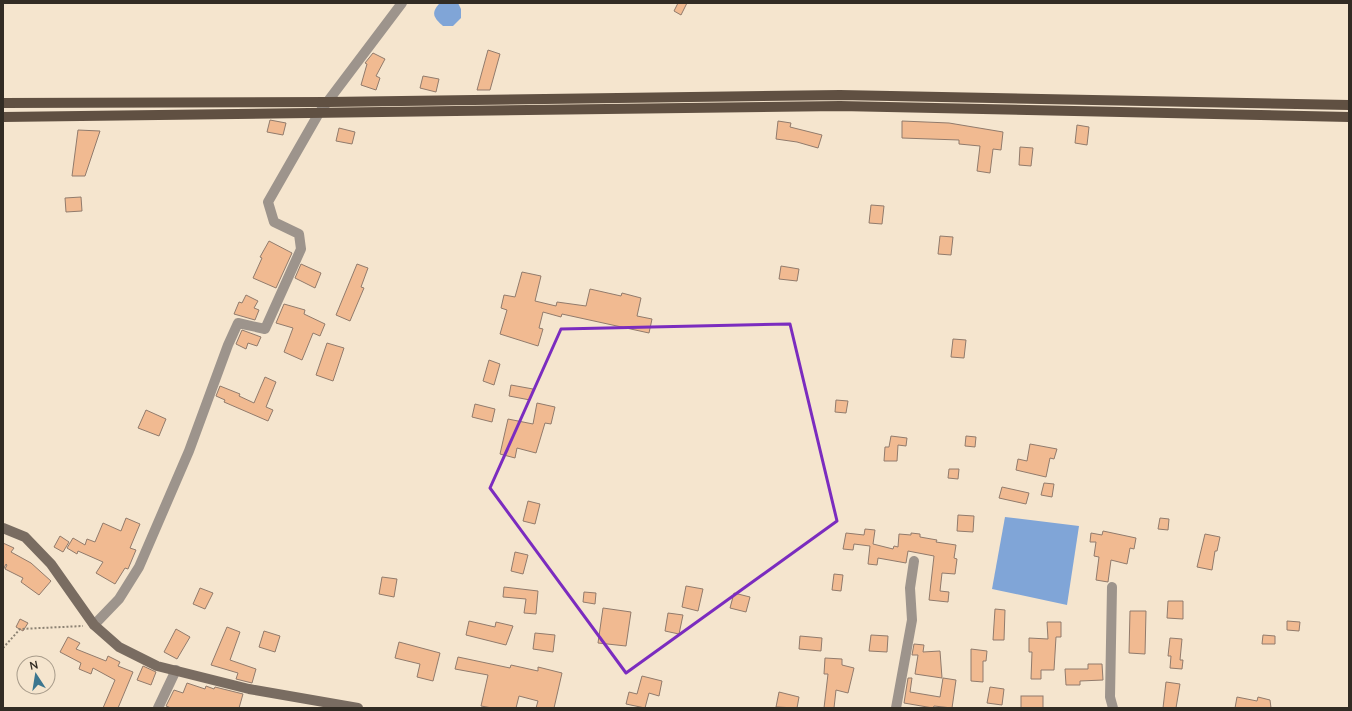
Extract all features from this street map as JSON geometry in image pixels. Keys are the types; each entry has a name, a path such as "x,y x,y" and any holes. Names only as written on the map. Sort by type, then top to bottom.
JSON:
{"main road":[{"path":"3,103 329,102 840,95 1349,105"},
{"path":"3,117 840,106 1349,117"}],"street":[{"path":"94,625 119,599 139,568 189,451 228,345 238,323 265,329 301,249 299,234 274,222 268,202 320,113 402,3"},
{"path":"3,528 25,537 51,564 94,625 119,647 157,666 248,689 358,708"},
{"path":"896,708 912,620 910,588 914,561"},
{"path":"1112,587 1110,697 1113,708"},
{"path":"158,708 176,670"}],"path":[{"path":"3,648 20,629 94,625"}],"highlighted area":[{"path":"790,324 837,521 626,673 490,488 561,329"}],"water":[{"path":"440,3 458,3 461,9 461,18 453,26 443,26 435,18 435,10"},
{"path":"1005,517 1079,526 1067,605 992,589"}],"building":[{"path":"678,3 687,3 681,15 674,11"},
{"path":"488,50 500,54 490,90 477,90"},
{"path":"373,53 385,59 376,76 380,78 376,90 361,85 367,64 365,63"},
{"path":"423,76 439,79 436,92 420,88"},
{"path":"270,120 286,123 283,135 267,132"},
{"path":"778,121 791,123 790,127 822,135 818,148 797,142 776,139"},
{"path":"902,121 949,123 1003,132 1001,150 993,149 990,173 977,171 980,146 959,144 959,140 902,138"},
{"path":"1077,125 1089,127 1087,145 1075,143"},
{"path":"339,128 355,132 352,144 336,141"},
{"path":"78,130 100,131 85,176 72,176"},
{"path":"1020,147 1033,148 1031,166 1019,165"},
{"path":"81,197 82,211 66,212 65,198"},
{"path":"871,205 884,206 882,224 869,223"},
{"path":"940,236 953,237 951,255 938,254"},
{"path":"269,241 292,253 276,288 253,278 262,258 260,257"},
{"path":"301,264 321,273 315,288 295,278"},
{"path":"357,264 368,268 361,287 364,288 350,321 336,315"},
{"path":"781,266 799,269 797,281 779,279"},
{"path":"522,272 541,276 535,301 556,306 557,302 586,306 590,289 621,296 622,293 641,298 637,316 652,319 649,333 562,314 561,317 543,312 539,328 543,329 538,346 500,334 507,310 501,308 504,295 515,297"},
{"path":"246,295 258,301 254,308 259,310 255,320 234,314 239,302 242,303"},
{"path":"284,304 305,310 304,314 325,324 320,336 313,333 302,360 284,352 293,328 276,323"},
{"path":"242,330 261,337 257,346 248,343 246,349 236,344"},
{"path":"953,339 966,340 964,358 951,357"},
{"path":"327,343 344,348 333,381 316,375"},
{"path":"489,360 500,364 494,385 483,381"},
{"path":"265,377 276,382 266,407 273,410 268,421 224,402 225,400 216,396 220,386 240,394 239,396 254,403"},
{"path":"511,385 533,389 530,400 509,396"},
{"path":"836,400 848,401 846,413 835,412"},
{"path":"537,403 555,407 551,424 545,423 536,453 517,448 515,458 500,454 508,419 533,424"},
{"path":"475,404 495,409 492,422 472,417"},
{"path":"146,410 166,419 159,436 138,428"},
{"path":"891,436 907,438 906,446 898,445 897,461 884,461 885,447 889,447"},
{"path":"966,436 976,437 975,447 965,446"},
{"path":"1030,444 1057,449 1054,459 1050,458 1046,477 1016,470 1018,459 1027,461"},
{"path":"949,469 959,469 958,479 948,478"},
{"path":"1044,483 1054,484 1052,497 1041,495"},
{"path":"1002,487 1029,493 1026,504 999,498"},
{"path":"528,501 540,504 535,524 523,521"},
{"path":"958,515 974,516 973,532 957,531"},
{"path":"126,518 140,524 130,548 136,550 128,569 125,568 115,584 96,573 103,562 78,551 77,554 67,548 73,538 85,545 87,539 95,542 103,523 121,531"},
{"path":"1160,518 1169,519 1168,530 1158,529"},
{"path":"865,529 875,530 873,544 893,549 894,546 898,547 899,534 911,535 911,533 920,534 920,537 937,540 936,542 956,545 954,558 957,559 955,574 942,573 940,591 949,592 948,602 929,600 934,556 908,551 906,563 878,558 877,565 868,564 870,546 854,544 853,550 843,549 846,533 864,535"},
{"path":"1103,531 1136,538 1134,549 1130,548 1127,564 1111,560 1108,582 1096,580 1099,557 1094,556 1096,542 1090,542 1091,533 1102,535"},
{"path":"1205,534 1220,537 1217,551 1215,551 1212,570 1197,567"},
{"path":"60,536 69,542 63,552 54,547"},
{"path":"3,543 14,548 11,552 31,563 51,581 39,595 21,582 23,578 5,569 6,564 3,570"},
{"path":"515,552 528,555 523,574 511,571"},
{"path":"834,574 843,575 841,591 832,590"},
{"path":"382,577 397,579 394,597 379,594"},
{"path":"686,586 703,589 698,611 682,607"},
{"path":"504,587 538,591 536,614 524,613 526,599 503,597"},
{"path":"200,588 213,593 205,609 193,604"},
{"path":"584,592 596,593 595,604 583,602"},
{"path":"734,593 750,597 746,612 730,608"},
{"path":"1168,601 1183,601 1183,619 1167,618"},
{"path":"603,608 631,612 626,646 598,643"},
{"path":"995,609 1005,610 1004,640 993,640"},
{"path":"1130,611 1146,611 1145,654 1129,653"},
{"path":"668,613 683,615 679,634 665,631"},
{"path":"20,619 28,623 23,631 16,627"},
{"path":"469,621 495,627 496,622 513,626 506,645 466,635"},
{"path":"1287,621 1300,622 1299,631 1287,630"},
{"path":"1047,622 1061,622 1061,637 1056,637 1054,670 1041,670 1041,679 1031,679 1032,652 1029,652 1029,638 1048,639"},
{"path":"227,627 240,632 230,660 256,669 252,683 236,679 238,673 211,665"},
{"path":"176,629 190,637 177,659 164,652"},
{"path":"264,631 280,636 275,652 259,647"},
{"path":"535,633 555,635 553,652 533,649"},
{"path":"871,635 888,636 887,652 869,651"},
{"path":"1263,635 1275,636 1275,644 1262,644"},
{"path":"800,636 822,638 821,651 799,649"},
{"path":"68,637 80,643 76,649 106,661 108,656 120,662 118,666 133,672 118,708 103,708 115,680 93,668 91,674 79,669 81,663 60,652"},
{"path":"1170,638 1182,639 1180,660 1183,660 1182,669 1170,668 1171,656 1168,656"},
{"path":"399,642 440,653 433,681 417,677 420,664 395,658"},
{"path":"914,644 924,645 923,652 940,651 942,678 915,674 918,655 912,655"},
{"path":"971,649 987,651 986,661 983,661 983,682 971,681"},
{"path":"458,657 510,668 511,665 538,671 538,667 562,673 554,708 536,708 538,701 519,696 516,708 492,708 481,706 488,675 455,669"},
{"path":"825,658 842,659 842,665 854,668 848,693 836,690 834,708 824,708 828,674 824,674"},
{"path":"1088,664 1102,664 1103,680 1080,681 1080,685 1066,685 1065,669 1088,669"},
{"path":"143,666 156,672 151,685 137,680"},
{"path":"642,676 662,681 659,696 649,693 645,708 626,704 629,692 637,694"},
{"path":"908,678 912,678 910,692 940,697 943,678 956,680 952,708 934,706 933,708 904,703"},
{"path":"1166,682 1180,684 1176,708 1163,708"},
{"path":"187,683 205,689 206,686 214,689 215,687 243,694 239,708 171,708 166,706 174,690 183,693"},
{"path":"990,687 1004,689 1002,705 987,703"},
{"path":"779,692 799,697 797,708 776,707"},
{"path":"1021,696 1043,696 1043,708 1021,708"},
{"path":"1237,697 1257,701 1258,697 1270,700 1271,708 1235,708"}]}
